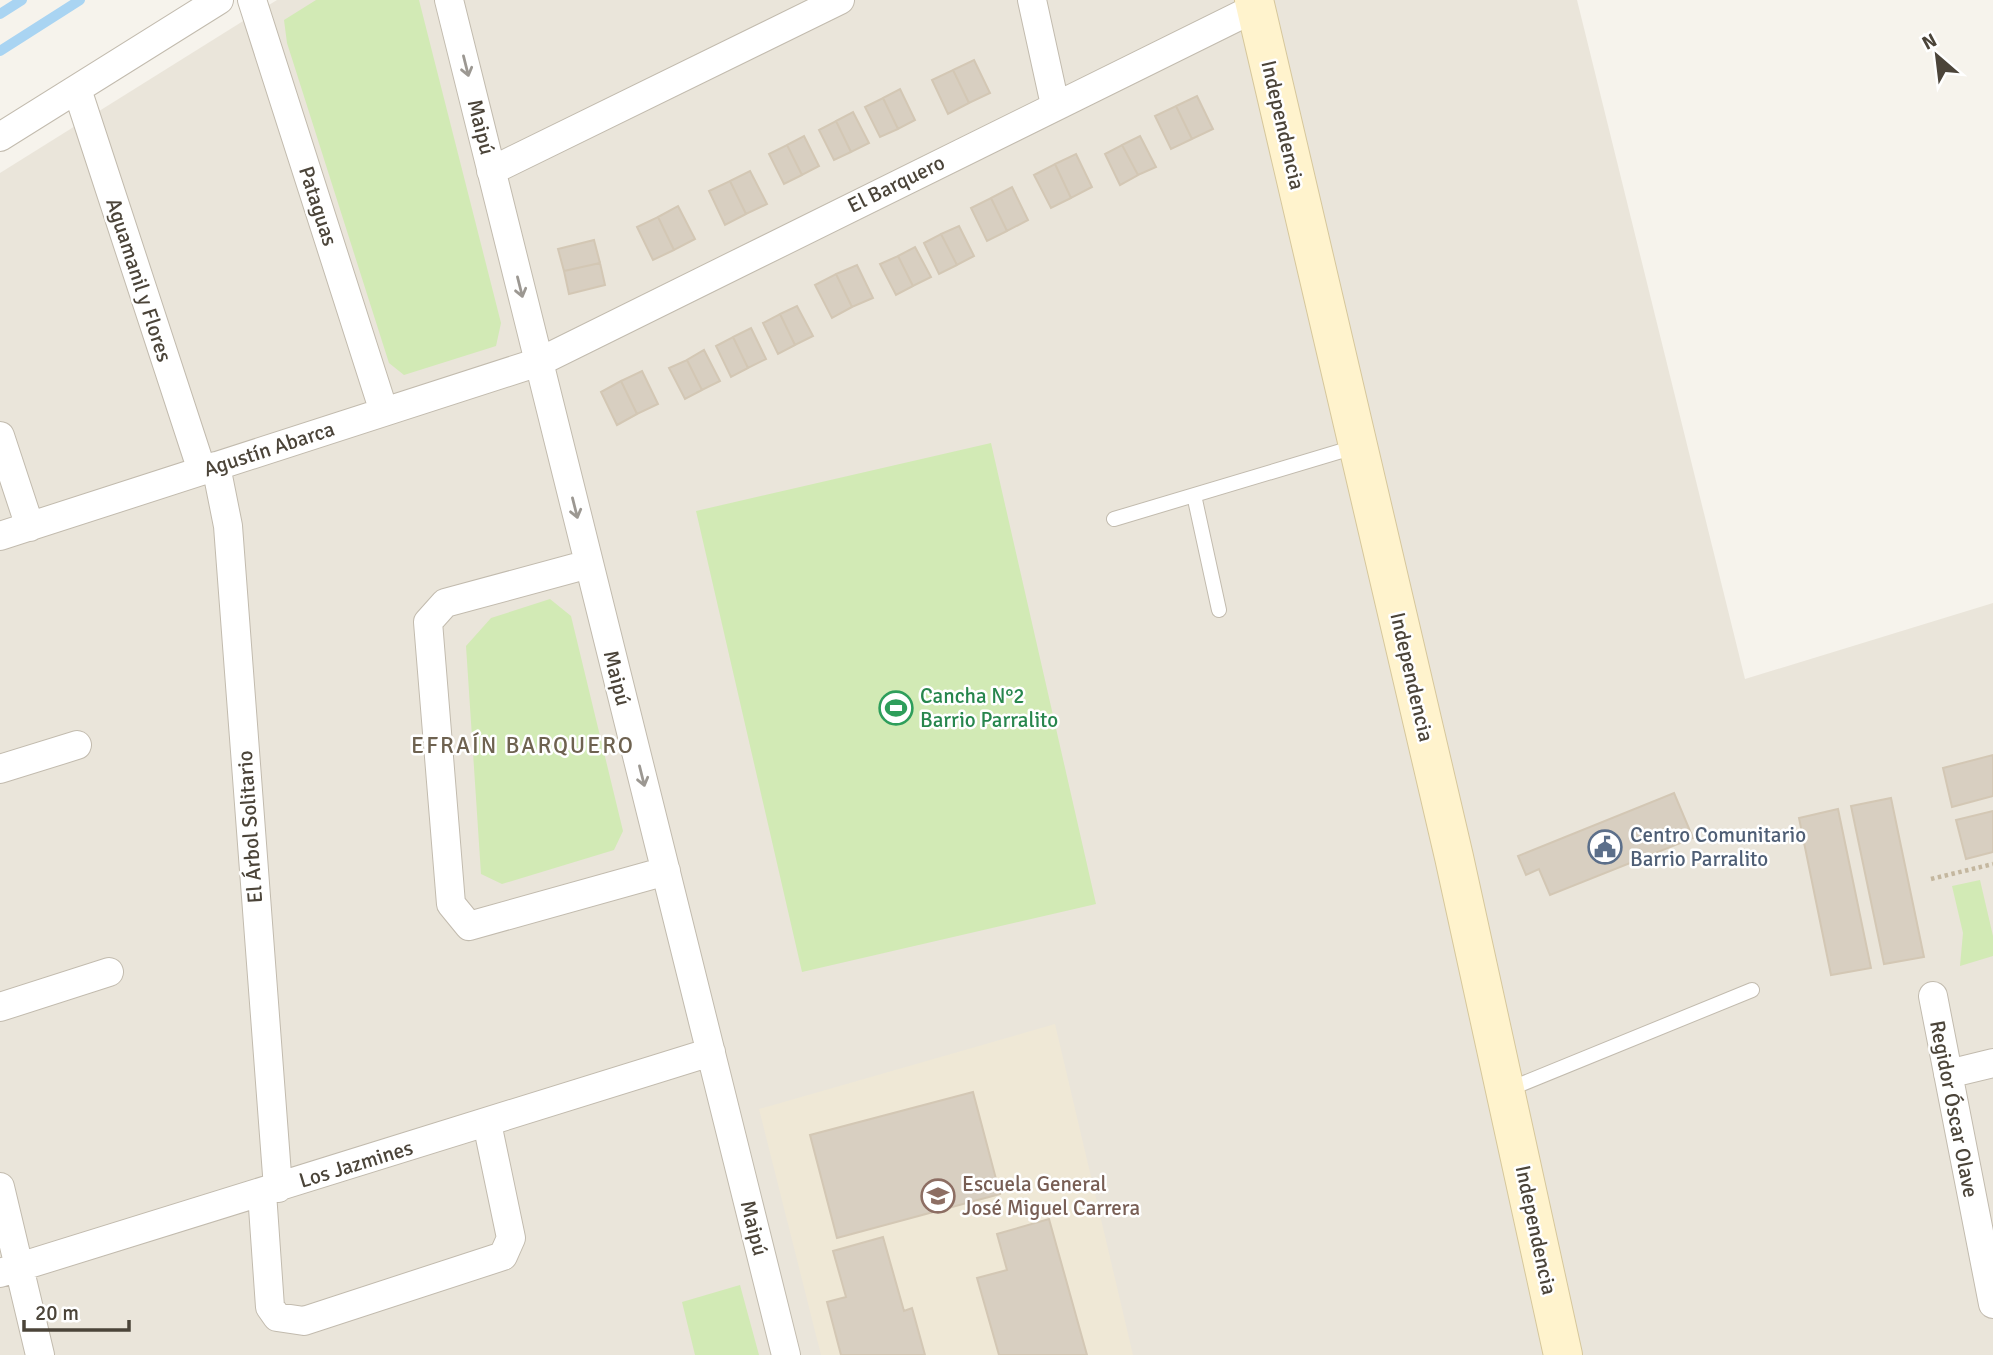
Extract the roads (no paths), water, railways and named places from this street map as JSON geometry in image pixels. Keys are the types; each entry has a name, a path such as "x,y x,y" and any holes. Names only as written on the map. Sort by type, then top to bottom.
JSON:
{"street":[{"path":"0,137 219,0"},
{"name":"Pataguas","path":"252,0 384,412"},
{"name":"Maipú","path":"449,0 786,1355"},
{"path":"491,171 840,0"},
{"path":"1032,0 1055,104"},
{"name":"El Barquero","path":"539,362 1254,4"},
{"name":"Independencia","path":"1254,4 1359,446 1506,1090 1563,1355"},
{"name":"Aguamanil y Flores","path":"77,89 209,469"},
{"name":"Agustín Abarca","path":"0,537 539,362"},
{"path":"0,436 30,527"},
{"name":"El Árbol Solitario","path":"209,469 228,526 270,1190 270,1307 277,1317 304,1321 503,1256 511,1238 487,1122"},
{"path":"589,564 445,603 428,622 451,904 469,926 666,871"},
{"path":"0,769 77,745"},
{"path":"0,1007 109,972"},
{"name":"Regidor Óscar Olave","path":"1933,996 1993,1304"},
{"name":"Los Jazmines","path":"9,1270 711,1052"},
{"path":"1948,1074 1993,1063"},
{"path":"0,1187 9,1270 40,1355"}],"lane":[{"path":"1114,519 1359,446"},
{"path":"1194,495 1219,610"},
{"path":"1506,1090 1752,990"}],"waterway":[{"path":"0,14 22,0"},
{"path":"0,51 80,0"}],"place":[{"name":"Cancha N°2 Barrio Parralito","path":"896,708"},
{"name":"Centro Comunitario Barrio Parralito","path":"1605,847"},
{"name":"Escuela General José Miguel Carrera","path":"938,1196"}],"district":[{"name":"EFRAÍN BARQUERO","path":"523,745"}]}
